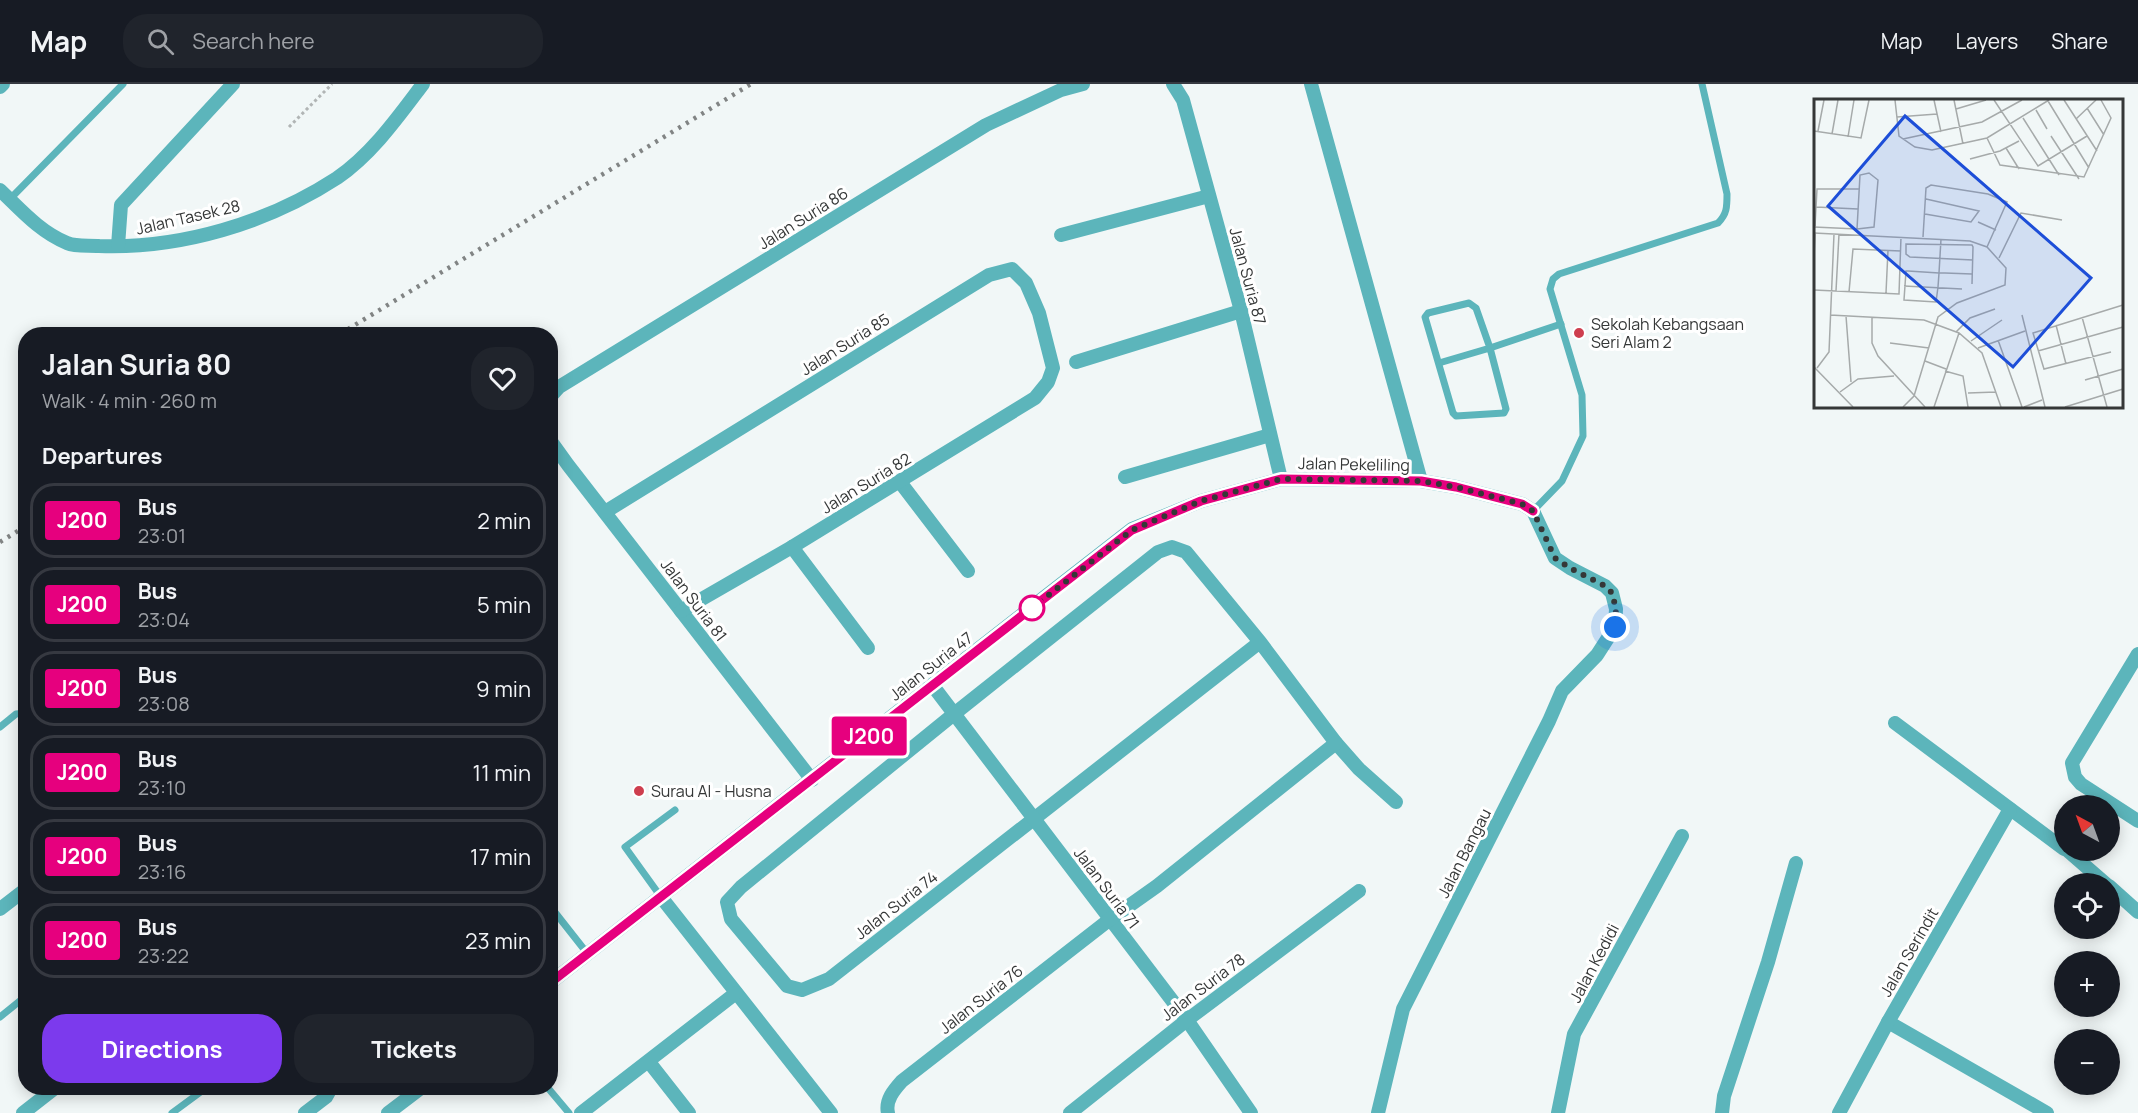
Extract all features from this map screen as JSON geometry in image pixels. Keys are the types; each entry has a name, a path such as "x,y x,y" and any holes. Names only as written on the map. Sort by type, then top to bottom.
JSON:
{"street":[{"path":"118,246 121,205 233,84"},
{"name":"Jalan Tasek 28","path":"5,195 45,232 70,244 132,247 234,227 293,202 337,177 366,154 423,84"},
{"name":"Jalan Suria 86","path":"558,388 986,125 1061,90 1083,84"},
{"name":"Jalan Suria 87","path":"1173,84 1183,100 1241,311 1281,479"},
{"path":"1311,84 1421,481"},
{"path":"1061,235 1209,196"},
{"name":"Jalan Suria 85","path":"605,512 989,275 1012,269 1026,283 1039,313 1053,368"},
{"path":"1076,362 1241,311"},
{"name":"Jalan Suria 82","path":"681,611 792,547 1035,398 1048,382 1053,368"},
{"path":"1125,477 1270,435"},
{"name":"Jalan Suria 81","path":"558,451 812,780"},
{"name":"Jalan Pekeliling","path":"1132,530 1201,501 1281,479 1421,481 1456,487 1522,504 1533,511"},
{"path":"900,482 968,571"},
{"name":"Jalan Bangau","path":"1378,1113 1403,1009 1562,692 1597,655 1615,627 1616,609 1612,593 1605,586 1555,558 1533,511"},
{"name":"Jalan Suria 47","path":"558,977 1132,530"},
{"path":"792,547 868,648"},
{"path":"954,714 1158,552 1172,547 1186,552 1260,642 1336,743 1359,769 1396,802"},
{"path":"1033,818 1260,642"},
{"path":"2138,654 2074,756 2072,763 2074,777 2081,784 2138,822"},
{"name":"Jalan Suria 71","path":"933,686 1187,1020 1251,1113"},
{"name":"Jalan Suria 74","path":"954,714 741,887 727,902 731,919 788,986 802,990 829,979 1033,818"},
{"path":"1895,723 2054,842"},
{"name":"Jalan Suria 76","path":"888,1113 891,1094 903,1081 1109,920 1157,886 1336,743"},
{"name":"Jalan Serindit","path":"1839,1113 1888,1022 2010,809"},
{"name":"Jalan Kedidi","path":"1558,1113 1574,1034 1682,836"},
{"path":"2079,861 2093,873"},
{"path":"1722,1113 1724,1096 1768,962 1796,863"},
{"name":"Jalan Suria 78","path":"1070,1113 1187,1020 1359,891"},
{"path":"2,904 18,894"},
{"path":"2120,896 2138,912"},
{"path":"661,897 831,1113"},
{"path":"581,1113 736,993"},
{"path":"1888,1022 2047,1113"},
{"path":"649,1062 689,1113"},
{"path":"23,1113 47,1095"},
{"path":"305,1113 321,1095"},
{"path":"388,1113 412,1095"}],"lane":[{"path":"5,195 123,84"},
{"path":"1533,511 1563,481 1583,436 1582,395 1550,289 1553,279 1559,274 1718,223 1724,217 1728,207 1702,84"},
{"path":"1468,303 1473,305 1490,348 1506,409 1504,413 1456,416 1453,413 1425,317 1428,313 1468,303"},
{"path":"1439,363 1561,324"},
{"path":"0,727 18,714"},
{"path":"661,897 625,847 675,810"},
{"path":"558,916 587,953"},
{"path":"0,1017 18,1002"},
{"path":"172,1113 196,1095"},
{"path":"554,1095 569,1113"}],"path":[{"path":"289,127 332,84"}],"railway":[{"path":"352,327 751,84"},
{"path":"0,542 18,531"}],"bus line":[{"name":"J200","path":"558,977 1132,530 1201,501 1281,479 1421,481 1456,487 1522,504 1533,511"}],"place":[{"name":"Sekolah Kebangsaan Seri Alam 2","path":"1579,333"},
{"name":"Surau Al - Husna","path":"639,791"}],"route":[{"path":"1032,608 1132,530 1201,501 1281,479 1421,481 1456,487 1522,504 1533,511 1555,558 1605,586 1612,593 1616,609 1615,627"}]}
